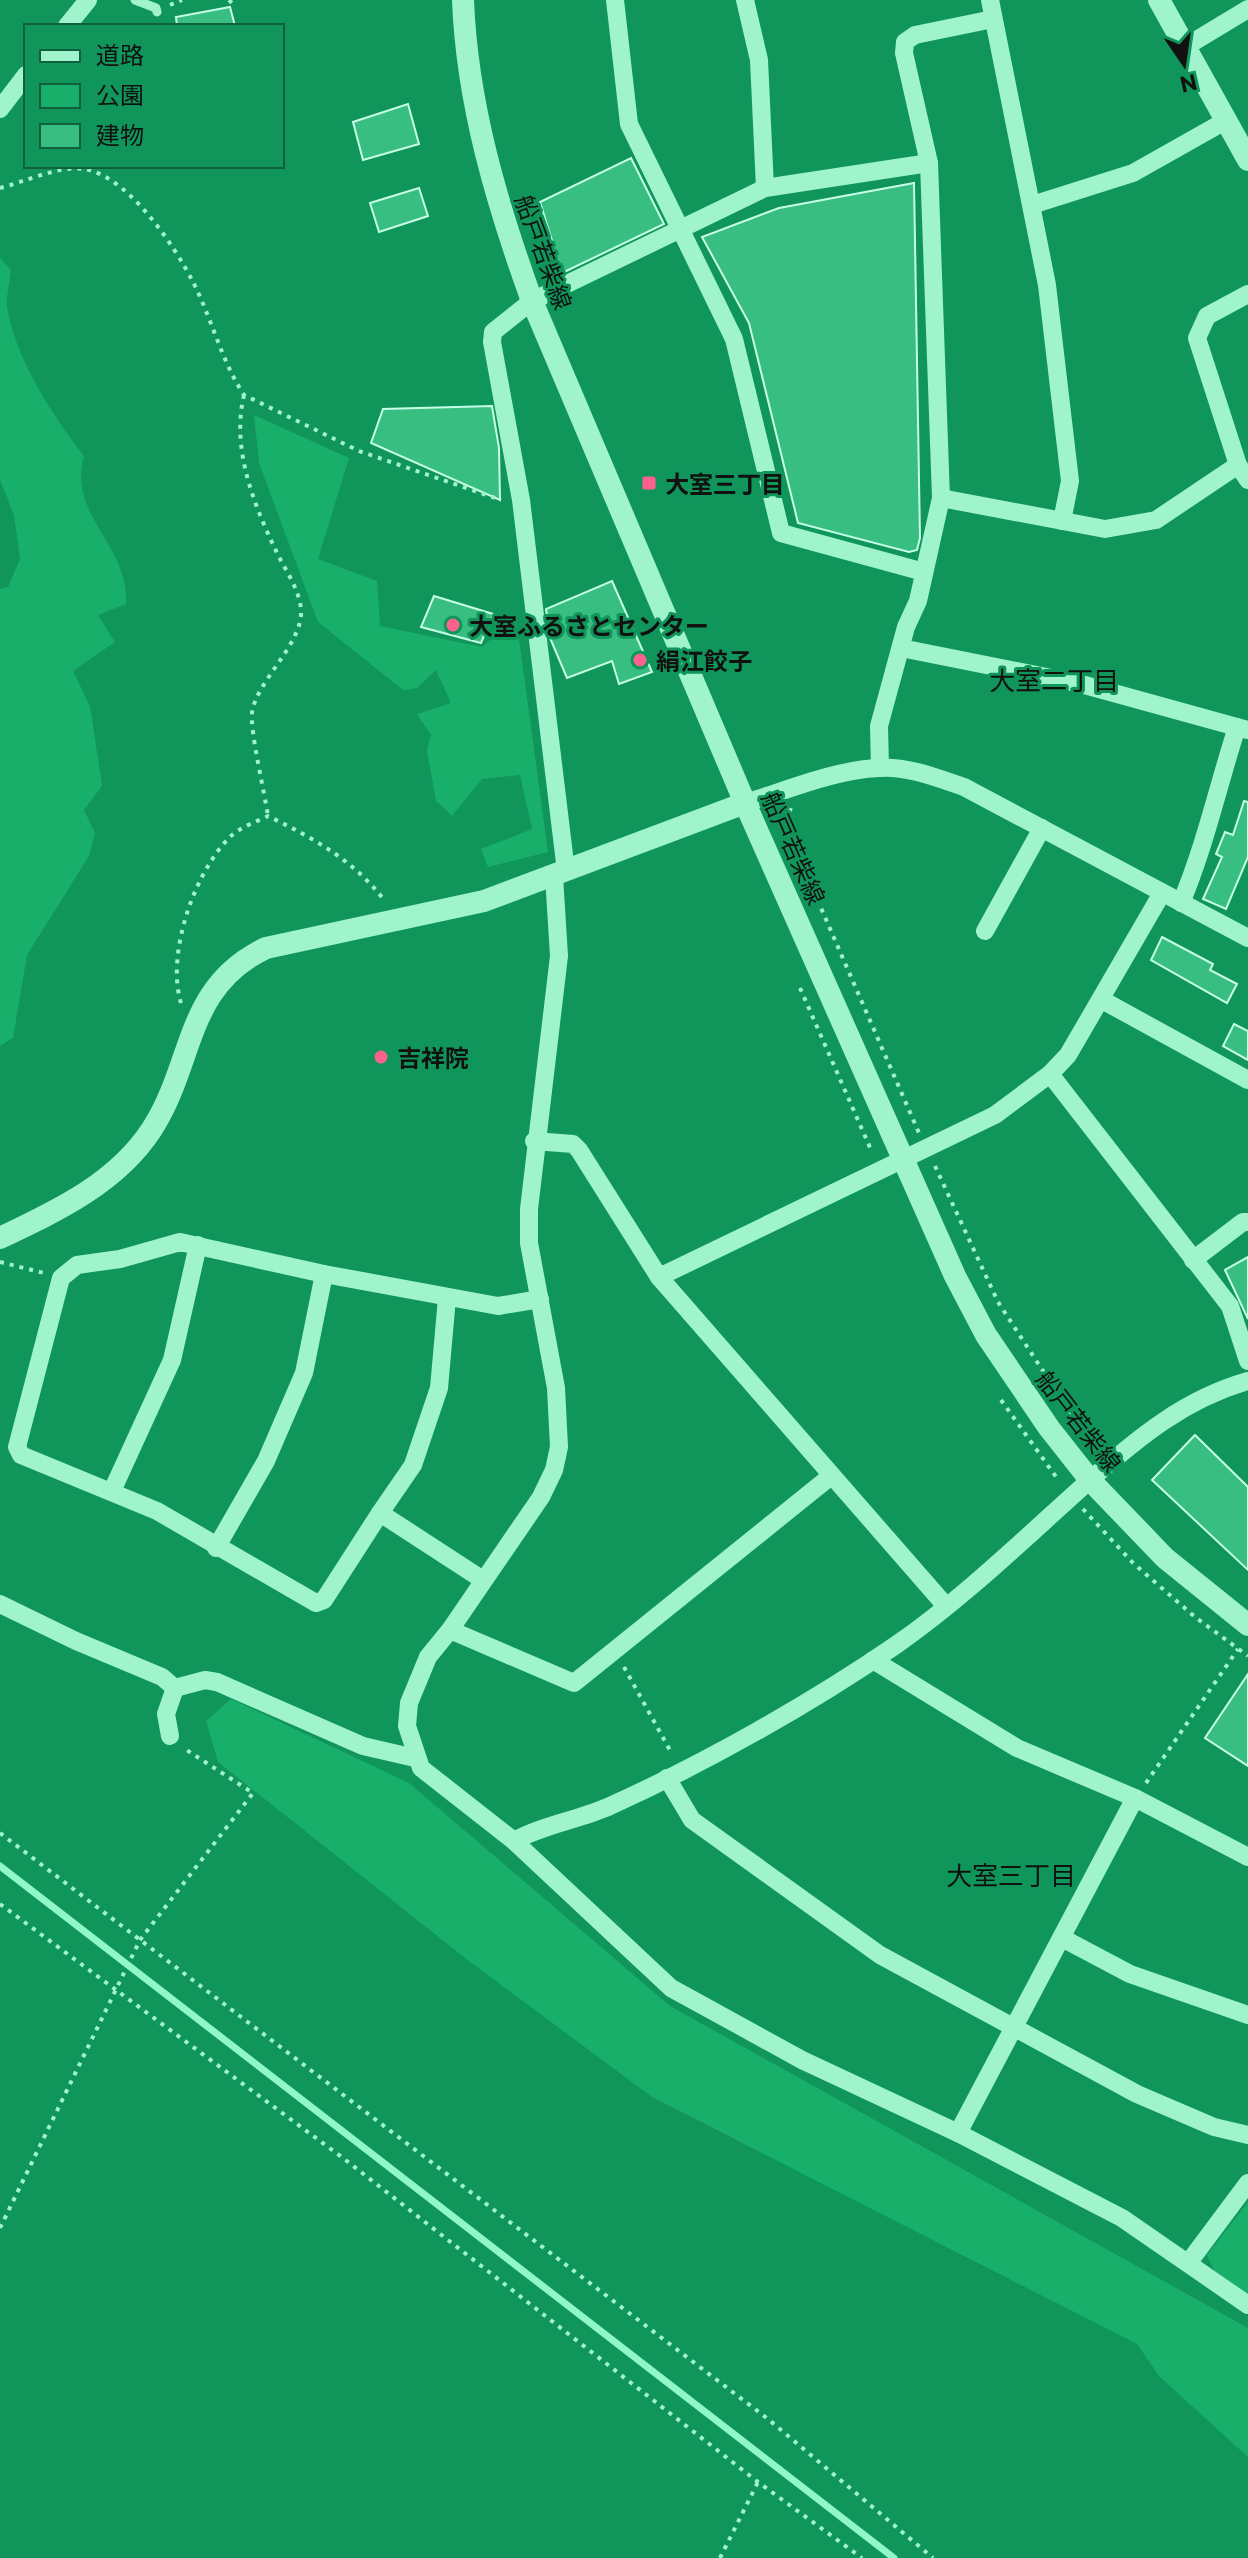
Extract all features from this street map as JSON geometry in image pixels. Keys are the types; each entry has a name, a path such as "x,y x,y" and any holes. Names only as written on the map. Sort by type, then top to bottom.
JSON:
{"street":[{"path":"69,24 88,0"},
{"name":"船戸若柴線","path":"463,0 485,156 503,221 532,301 745,803 955,1276 986,1335 1049,1428 1090,1480 1165,1558 1248,1625"},
{"path":"615,0 629,124 734,339 781,533 924,572"},
{"path":"745,0 759,60 765,188"},
{"path":"1159,0 1248,160"},
{"path":"880,768 879,726 924,572 941,498 929,163 904,53 905,42 915,35 992,9 1047,285 1070,481 1062,521"},
{"path":"1185,47 1248,9"},
{"path":"0,109 24,78"},
{"path":"1032,205 1133,173 1227,120"},
{"path":"929,163 765,188 532,301 493,332 492,342 521,500 560,874 559,956 534,1141 529,1243 556,1388 559,1447 554,1470 541,1497 428,1657 409,1703 407,1726 415,1758 429,1777 475,1807 514,1841 671,1988 802,2060 958,2133 1122,2218 1248,2305"},
{"path":"941,498 1105,529 1156,520 1243,472 1197,338 1207,316 1248,294"},
{"path":"901,648 1081,684 1243,728 1212,805 1202,854 1181,903"},
{"path":"0,1238 79,1198 133,1154 166,1102 197,1021 222,976 245,958 266,948 484,901 745,803 833,776 880,768 924,773 964,787 1248,938"},
{"path":"985,931 1042,828"},
{"path":"659,1277 995,1115 1050,1074 1068,1055 1162,893"},
{"path":"1102,1000 1248,1080"},
{"path":"1050,1074 1230,1306 1248,1361"},
{"path":"534,1141 573,1144 579,1150 659,1277 945,1605"},
{"path":"1193,1260 1243,1222 1248,1222"},
{"path":"447,1298 439,1388 413,1465 324,1600 316,1603 216,1548 157,1511 21,1455 17,1447 61,1278 77,1265 120,1259 180,1242 447,1298 498,1306 540,1299"},
{"path":"112,1491 172,1360 198,1245"},
{"path":"216,1548 266,1461 304,1373 324,1274"},
{"path":"514,1841 541,1827 607,1808 674,1774 873,1660 945,1605 1158,1422 1199,1399 1248,1381"},
{"path":"450,1630 574,1683 831,1476"},
{"path":"380,1513 483,1580"},
{"path":"0,1604 76,1641 162,1677 175,1688"},
{"path":"873,1660 1017,1748 1135,1798 1248,1857"},
{"path":"175,1688 205,1680 217,1682 363,1746 415,1758"},
{"path":"170,1736 166,1714 175,1688"},
{"path":"674,1774 692,1820 880,1955 1014,2030 1176,2112 1248,2135"},
{"path":"958,2133 1135,1798"},
{"path":"1062,1938 1130,1974 1248,2015"},
{"path":"1189,2262 1248,2183"}],"lane":[{"path":"135,0 156,8 157,12"}],"path":[{"path":"229,0 236,7"},
{"path":"0,188 82,168 97,173 125,191 143,209 193,281 244,395 238,422 244,465 262,522 298,594 301,613 296,629 252,713 268,816"},
{"path":"244,395 359,451 500,500 521,500"},
{"path":"268,816 346,859 364,874 399,919"},
{"path":"197,1021 182,1005 175,982 177,956 196,888 209,863 232,834 268,816"},
{"path":"0,1262 61,1278"},
{"path":"1135,1798 1238,1649"},
{"path":"613,1651 674,1774"},
{"path":"0,2228 140,1940 253,1793 170,1736"},
{"path":"0,1833 768,2419 933,2558"},
{"path":"0,1904 343,2158 758,2482 862,2558"},
{"path":"720,2558 758,2482"}],"green space":[{"path":"0,258 11,270 7,307 18,346 48,405 84,456 81,477 84,496 119,565 125,583 126,604 98,615 115,642 73,671 90,706 102,786 84,810 95,833 89,856 27,955 13,1038 0,1046 0,589 8,587 20,559 14,515 0,480"},
{"path":"254,415 349,458 318,559 377,581 380,626 482,647 516,617 548,852 488,867 481,849 532,829 520,775 482,779 452,816 436,801 427,750 431,735 417,714 451,703 436,670 417,688 403,690 318,622 259,463"},
{"path":"231,1699 409,1783 670,2006 1248,2328 1248,2457 1159,2376 1137,2344 652,2097 465,1958 218,1762 206,1721"},
{"path":"1248,2202 1248,2295 1214,2270 1207,2255"}],"building":[{"path":"230,7 234,24 177,24 176,17"},
{"path":"408,104 419,144 363,160 353,122"},
{"path":"631,158 664,224 562,273 540,202"},
{"path":"914,183 920,538 917,550 909,552 798,523 749,323 702,237 779,208"},
{"path":"419,188 428,216 379,232 370,203"},
{"path":"492,406 499,448 500,500 371,443 383,409"},
{"path":"612,581 652,672 619,684 612,661 567,678 550,638 546,609"},
{"path":"434,596 493,614 481,643 421,627"},
{"path":"1244,801 1248,802 1248,857 1226,909 1203,899 1222,857 1216,854 1225,832 1233,835"},
{"path":"1162,937 1213,964 1210,970 1237,984 1227,1003 1151,960"},
{"path":"1234,1024 1248,1031 1248,1060 1223,1046"},
{"path":"1248,1257 1248,1319 1225,1270"},
{"path":"1195,1435 1248,1487 1248,1570 1152,1480"},
{"path":"1248,1674 1248,1766 1205,1738"}],"waterway":[{"path":"0,1866 894,2558"}],"place":[{"name":"大室三丁目","path":"649,483"},
{"name":"大室ふるさとセンター","path":"453,625"},
{"name":"絹江餃子","path":"640,660"},
{"name":"吉祥院","path":"381,1057"}],"district":[{"name":"大室二丁目","path":"1054,679"},
{"name":"大室三丁目","path":"1011,1874"}]}
